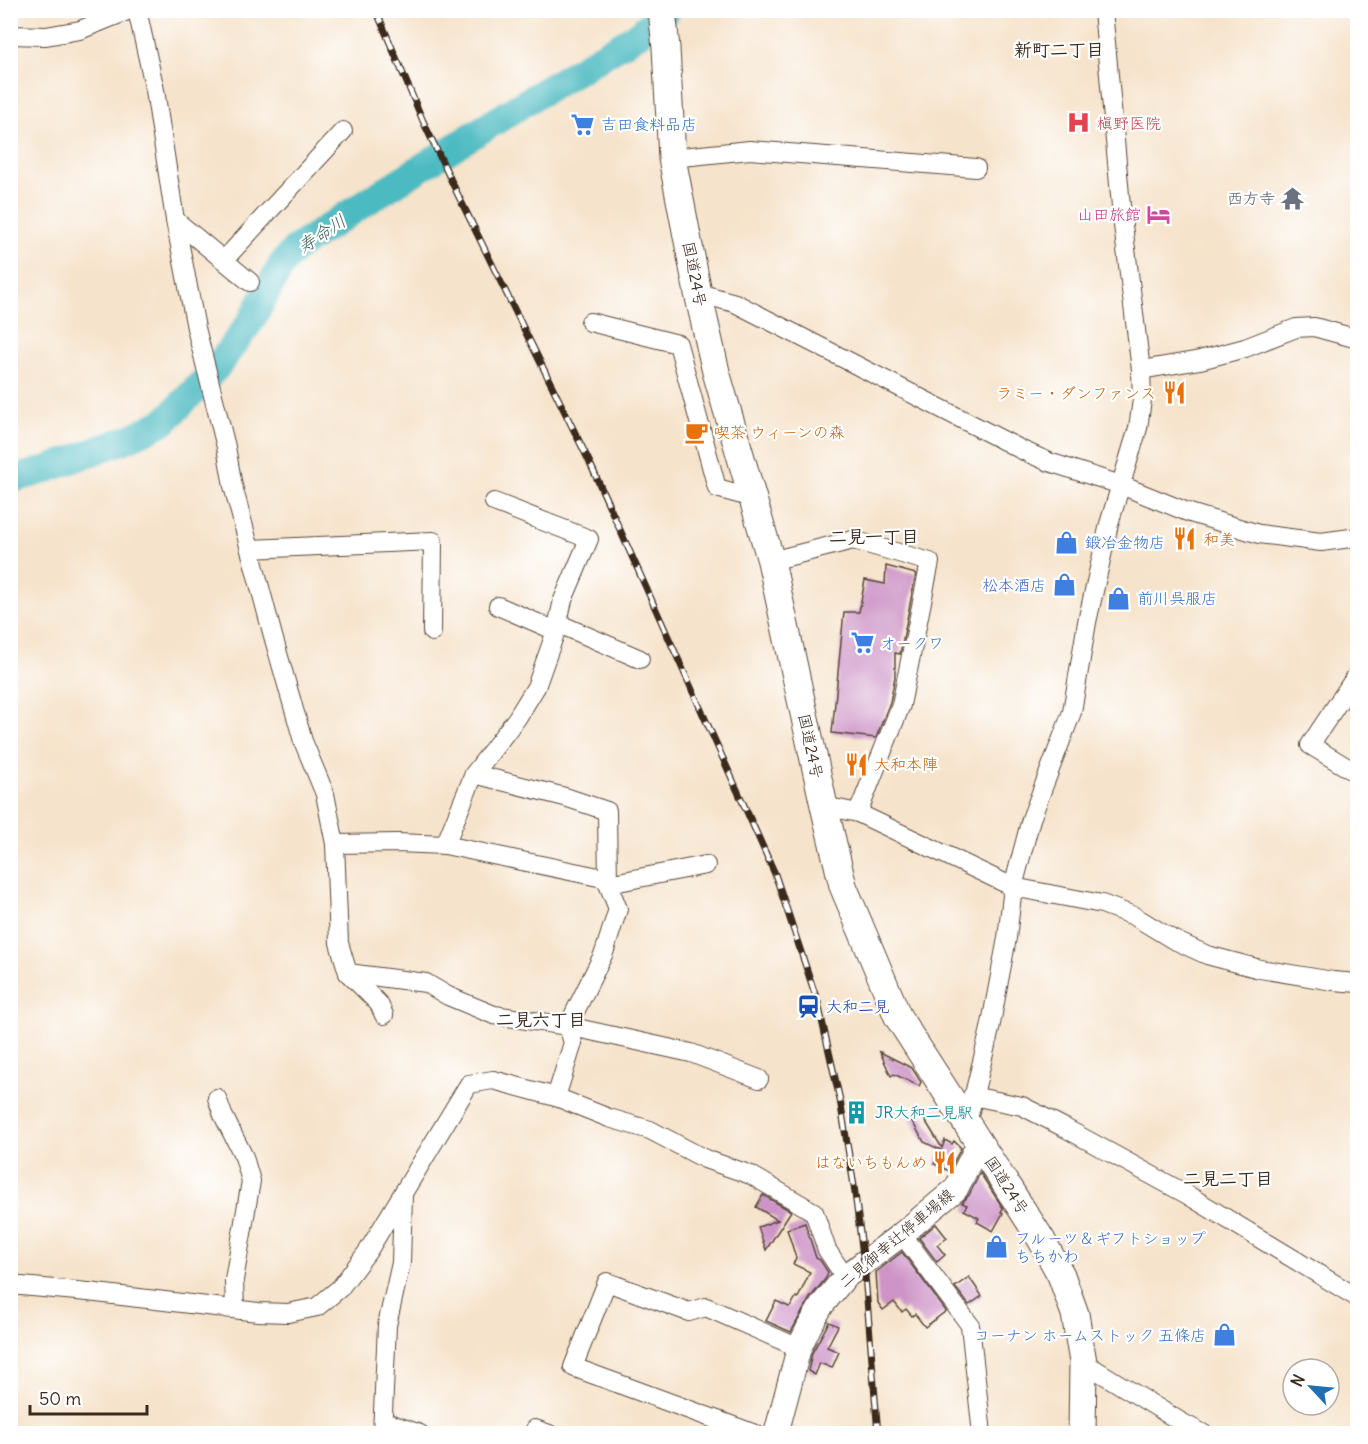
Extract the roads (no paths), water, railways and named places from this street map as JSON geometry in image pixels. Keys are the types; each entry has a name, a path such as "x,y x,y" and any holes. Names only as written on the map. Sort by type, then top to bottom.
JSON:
{"highway":[{"name":"国道24号","path":"662,10 672,158 698,293 716,372 771,561 843,886 898,1017 1041,1239 1061,1275 1075,1314 1083,1362 1082,1434"}],"main road":[{"name":"二見御幸辻停車場線","path":"777,1434 799,1347 822,1305 845,1277 956,1189 973,1133"}],"street":[{"path":"10,35 46,36 80,30 130,10"},
{"path":"137,10 155,90 175,220 196,328 226,447 233,486 303,741 325,794 335,844 339,943 348,973 379,1004 384,1015"},
{"path":"973,1133 972,1096 990,1029 1007,938 1013,886 1031,819 1072,711 1087,622 1109,524 1138,428 1142,400 1141,370 1122,217 1103,10"},
{"path":"224,260 343,131"},
{"path":"672,158 750,150 976,168"},
{"path":"175,220 250,282"},
{"path":"698,293 735,303 1024,452 1049,462 1121,485 1190,513 1260,534 1321,542 1358,537"},
{"path":"590,322 678,344 717,488 753,498"},
{"path":"1141,370 1200,360 1245,348 1296,328 1314,327 1358,339"},
{"path":"445,845 474,774 517,718 536,687 563,600 589,539 494,502"},
{"path":"771,561 853,540 930,562 901,705 858,813"},
{"path":"250,549 433,541 432,632"},
{"path":"498,606 640,659"},
{"path":"1358,673 1310,745 1358,772"},
{"path":"474,774 565,797 607,811 608,882 618,909 604,953 568,1026 573,1043 556,1097"},
{"path":"824,806 858,813 1013,886 1102,904 1134,916 1172,939 1207,955 1260,969 1358,983"},
{"path":"335,844 445,845 608,882 706,865"},
{"path":"348,973 426,983 448,996 494,1015 568,1026 691,1053 759,1079"},
{"path":"10,1285 288,1313 317,1307 340,1288 368,1251 469,1084 493,1080 556,1097 609,1118 650,1130 705,1159 751,1175 814,1212 827,1250 845,1277"},
{"path":"972,1096 1022,1107 1065,1128 1186,1194 1358,1298"},
{"path":"217,1098 244,1157 251,1181 234,1280 235,1309"},
{"path":"403,1193 401,1263 387,1325 382,1427 420,1434"},
{"path":"902,1234 970,1325 982,1434"},
{"path":"755,1434 573,1367 607,1282 689,1312 706,1307 799,1347"},
{"path":"1083,1362 1204,1434"}],"waterway":[{"name":"寿命川","path":"10,480 42,471 130,438 165,421 217,367 251,321 282,264 295,249 374,197 640,33 667,10"}],"railway":[{"path":"376,10 423,121 589,461 775,874 818,1003 840,1100 864,1263 878,1434"}],"place":[{"name":"槇野医院","path":"1079,123"},
{"name":"吉田食料品店","path":"583,124"},
{"name":"西方寺","path":"1293,198"},
{"name":"山田旅館","path":"1159,214"},
{"name":"ラミー・ダンファンス","path":"1174,393"},
{"name":"喫茶 ウィーンの森","path":"696,432"},
{"name":"和美","path":"1185,539"},
{"name":"鍛冶金物店","path":"1067,542"},
{"name":"松本酒店","path":"1064,585"},
{"name":"前川呉服店","path":"1119,598"},
{"name":"オークワ","path":"862,643"},
{"name":"大和本陣","path":"856,764"},
{"name":"大和二見","path":"808,1006"},
{"name":"JR大和二見駅","path":"857,1112"},
{"name":"はないちもんめ","path":"945,1162"},
{"name":"フルーツ＆ギフトショップ ちちかわ","path":"997,1247"},
{"name":"コーナン ホームストック 五條店","path":"1224,1335"}],"district":[{"name":"新町二丁目","path":"1059,50"},
{"name":"二見一丁目","path":"874,537"},
{"name":"二見六丁目","path":"541,1020"},
{"name":"二見二丁目","path":"1228,1179"}]}
